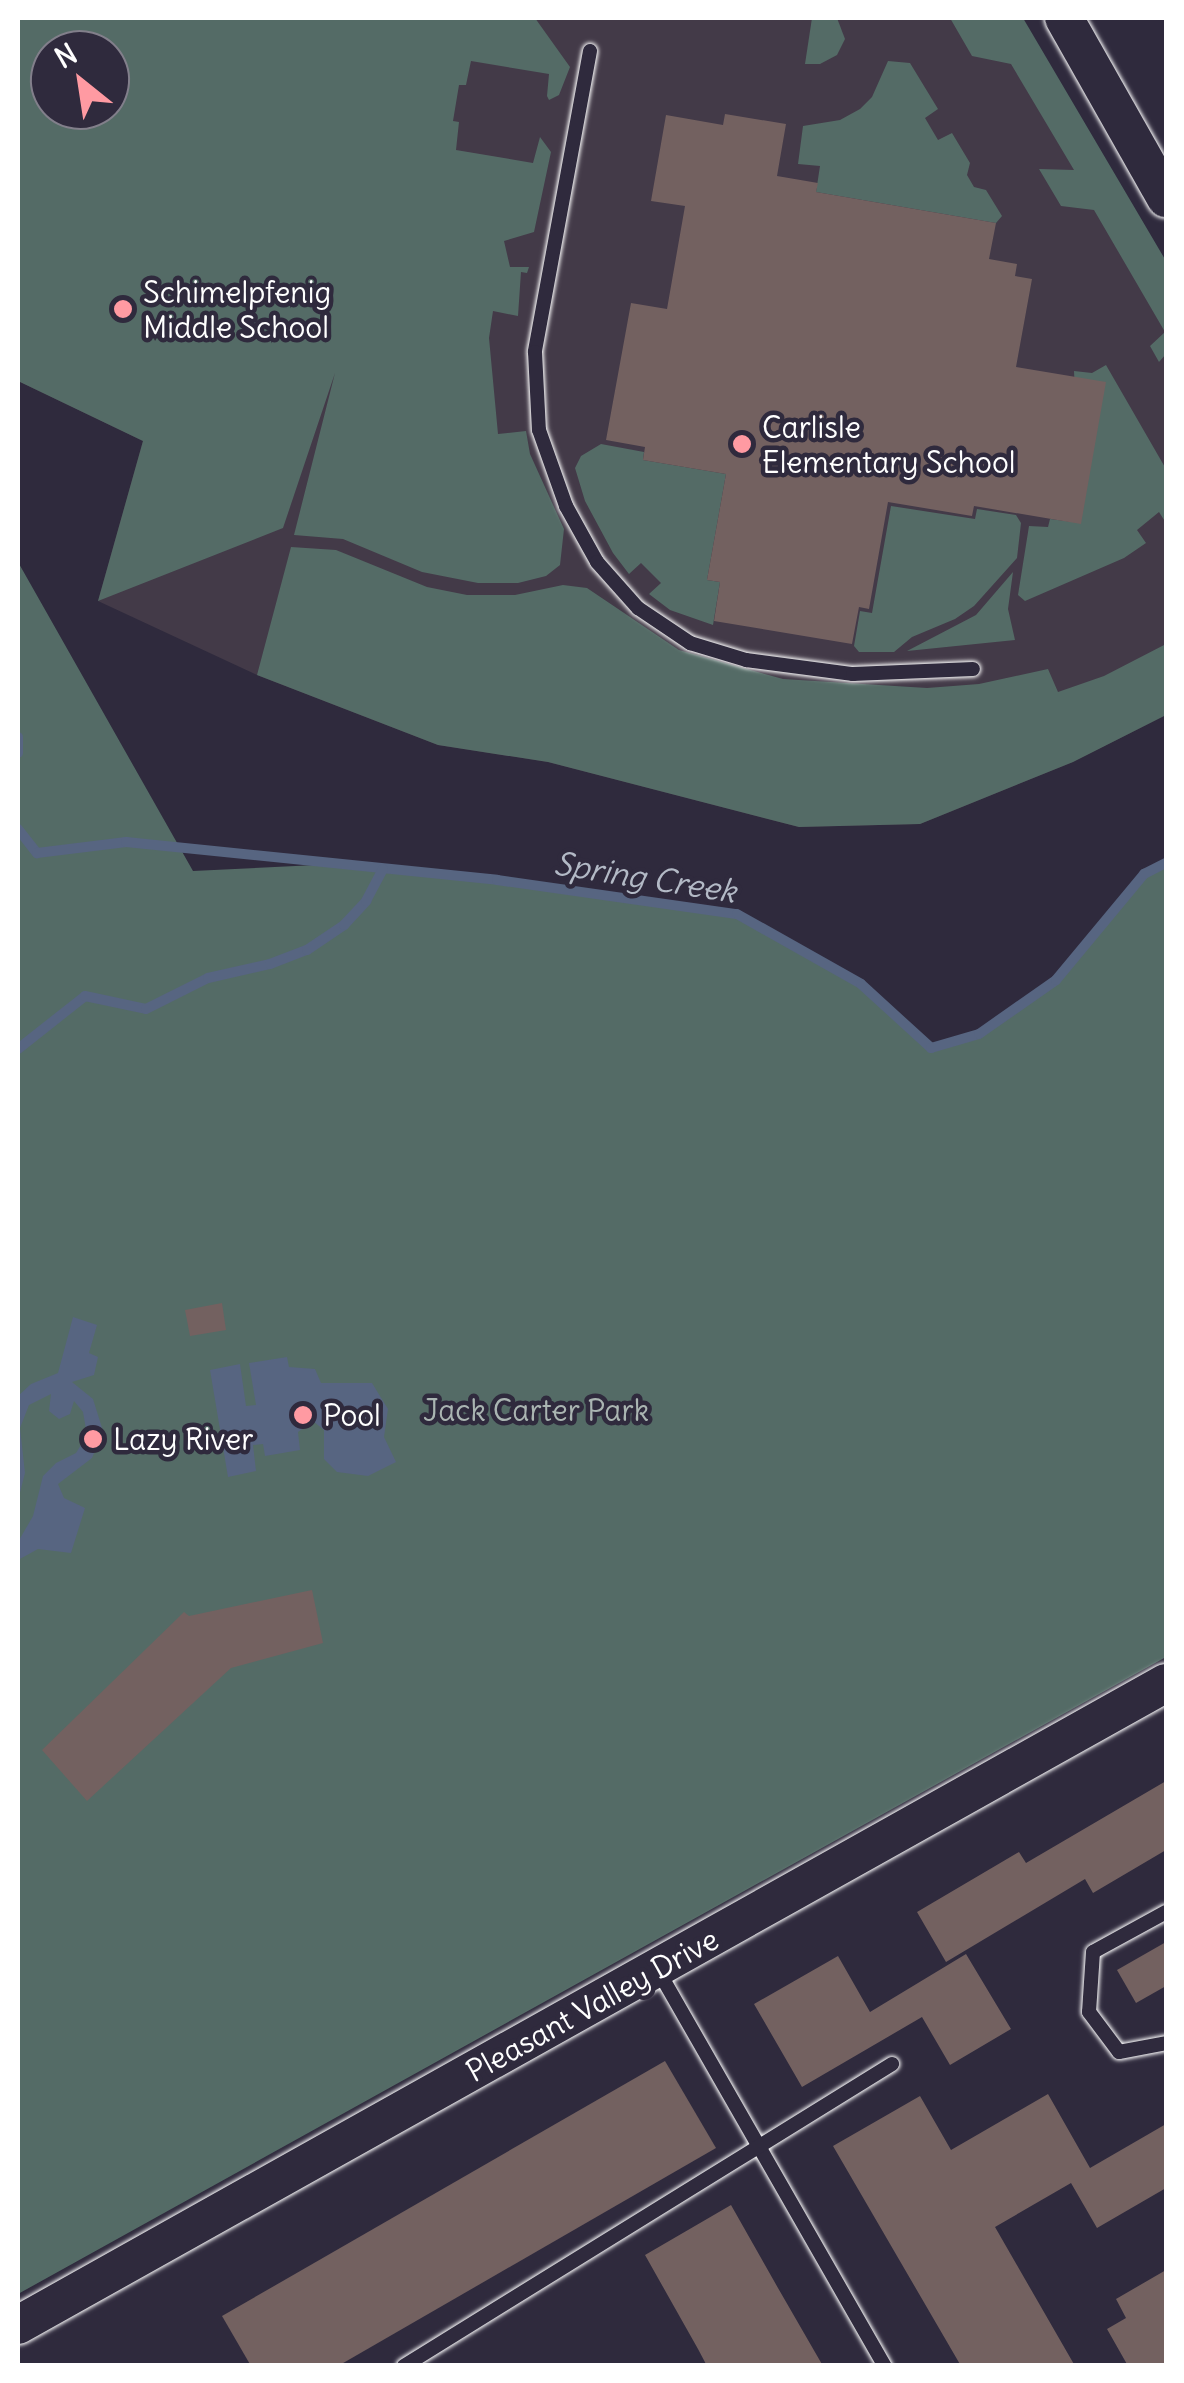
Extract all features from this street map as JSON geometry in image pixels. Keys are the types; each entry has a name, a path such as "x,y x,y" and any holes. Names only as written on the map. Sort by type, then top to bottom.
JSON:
{"street":[{"path":"1064,18 1166,198"},
{"name":"Pleasant Valley Drive","path":"18,2325 1166,1683"}],"lane":[{"path":"590,51 534,352 539,430 566,506 597,562 638,608 690,642 746,660 853,674 972,669"},
{"path":"1166,1912 1093,1952 1089,2012 1119,2052 1166,2043"},
{"path":"657,1969 885,2366"},
{"path":"404,2366 892,2064"}],"shaded area":[{"name":"Carlisle Elementary School","path":"18,18 1009,18 1166,284 1166,715 1073,762 920,824 799,827 548,762 438,745 257,675 98,601 143,441 18,381"}],"green space":[{"path":"18,18 535,18 570,67 559,95 549,100 547,96 549,74 471,61 466,85 459,85 453,121 459,122 456,150 533,163 540,137 551,152 534,232 504,241 510,267 529,267 527,273 521,272 518,316 493,311 489,338 498,434 526,431 530,454 564,529 560,565 546,576 518,583 478,583 422,572 343,539 294,535 335,373 283,528 98,601 143,441 18,381"},
{"path":"812,18 837,18 845,39 837,55 820,64 805,64"},
{"path":"950,18 1023,18 1166,261 1166,354 1159,362 1150,346 1165,332 1094,210 1061,206 1039,169 1074,170 1011,64 972,56"},
{"path":"888,61 910,63 938,109 925,118 938,140 952,133 970,163 967,175 974,187 986,190 1002,216 996,223 816,192 820,166 798,164 803,126 840,120 860,109 872,97"},
{"path":"1106,365 1166,469 1166,523 1159,512 1137,530 1146,543 1124,558 1025,601 1018,595 1029,526 1048,527 1050,519 1081,523 1074,371 1092,373"},
{"path":"601,444 644,452 643,460 726,474 707,580 720,582 713,625 670,610 649,594 661,583 641,563 629,574 613,553 585,501 575,468 581,456"},
{"path":"891,506 975,519 977,509 1016,515 1021,523 1017,558 974,606 955,619 912,637 894,652 859,652 854,646 860,611 872,613"},
{"path":"291,547 336,550 427,587 467,595 515,595 563,585 587,588 679,650 783,679 927,688 979,684 1048,669 1058,692 1104,676 1166,644 1166,715 1073,762 920,824 799,827 548,762 438,745 257,675"},
{"name":"Jack Carter Park","path":"18,562 193,871 337,864 497,880 737,914 861,984 931,1048 979,1034 1056,980 1144,874 1166,863 1166,1657 18,2294"},
{"path":"1013,572 1008,609 1015,640 907,651 976,615"}],"water":[{"name":"Lazy River","path":"73,1317 97,1325 89,1353 98,1357 94,1375 72,1382 93,1399 103,1431 92,1458 58,1484 64,1498 85,1508 71,1553 38,1549 18,1560 18,1542 33,1516 43,1476 56,1463 76,1453 87,1435 83,1412 74,1401 70,1414 59,1419 49,1411 51,1394 29,1405 20,1428 25,1473 18,1500 18,1396 31,1384 58,1373"},
{"name":"Pool","path":"287,1357 289,1367 315,1369 321,1383 372,1383 388,1409 384,1437 396,1462 368,1476 337,1472 324,1459 324,1430 313,1421 298,1432 300,1450 265,1456 263,1444 253,1445 256,1471 228,1477 210,1370 240,1364 246,1406 256,1405 249,1363"}],"building":[{"path":"725,114 786,124 777,176 818,183 816,192 996,223 989,259 1017,264 1015,276 1032,279 1016,367 1106,382 1081,524 974,506 972,516 888,502 869,609 859,607 852,644 714,621 720,582 707,580 726,474 643,460 645,447 606,440 631,303 667,309 685,206 651,201 666,115 723,125"},
{"path":"222,1303 226,1330 190,1336 185,1310"},
{"path":"312,1590 323,1643 231,1668 87,1801 42,1750 184,1612 189,1616"},
{"path":"1166,1781 1166,1850 1093,1893 1085,1879 946,1962 917,1912 1019,1852 1026,1863"},
{"path":"1166,1942 1166,1986 1136,2003 1117,1970"},
{"path":"966,1954 1011,2029 950,2065 922,2017 802,2087 754,2004 838,1956 870,2012"},
{"path":"665,2061 716,2148 338,2366 251,2366 222,2316"},
{"path":"1048,2094 1090,2168 1166,2124 1166,2188 1097,2228 1071,2183 995,2227 1075,2366 961,2366 833,2146 920,2096 951,2150"},
{"path":"731,2205 823,2366 707,2366 645,2255"},
{"path":"1166,2270 1166,2366 1128,2366 1107,2329 1126,2318 1116,2299"}],"waterway":[{"name":"Spring Creek","path":"18,737 18,753"},
{"name":"Spring Creek","path":"18,829 37,853 126,842 497,880 737,914 861,984 931,1048 979,1034 1056,980 1144,874 1166,863"},
{"path":"18,1049 85,996 146,1009 208,978 270,964 307,950 344,925 366,901 383,869"}],"place":[{"name":"Schimelpfenig Middle School","path":"123,309"},
{"name":"Carlisle Elementary School","path":"742,444"},
{"name":"Pool","path":"303,1415"},
{"name":"Lazy River","path":"93,1439"}]}
